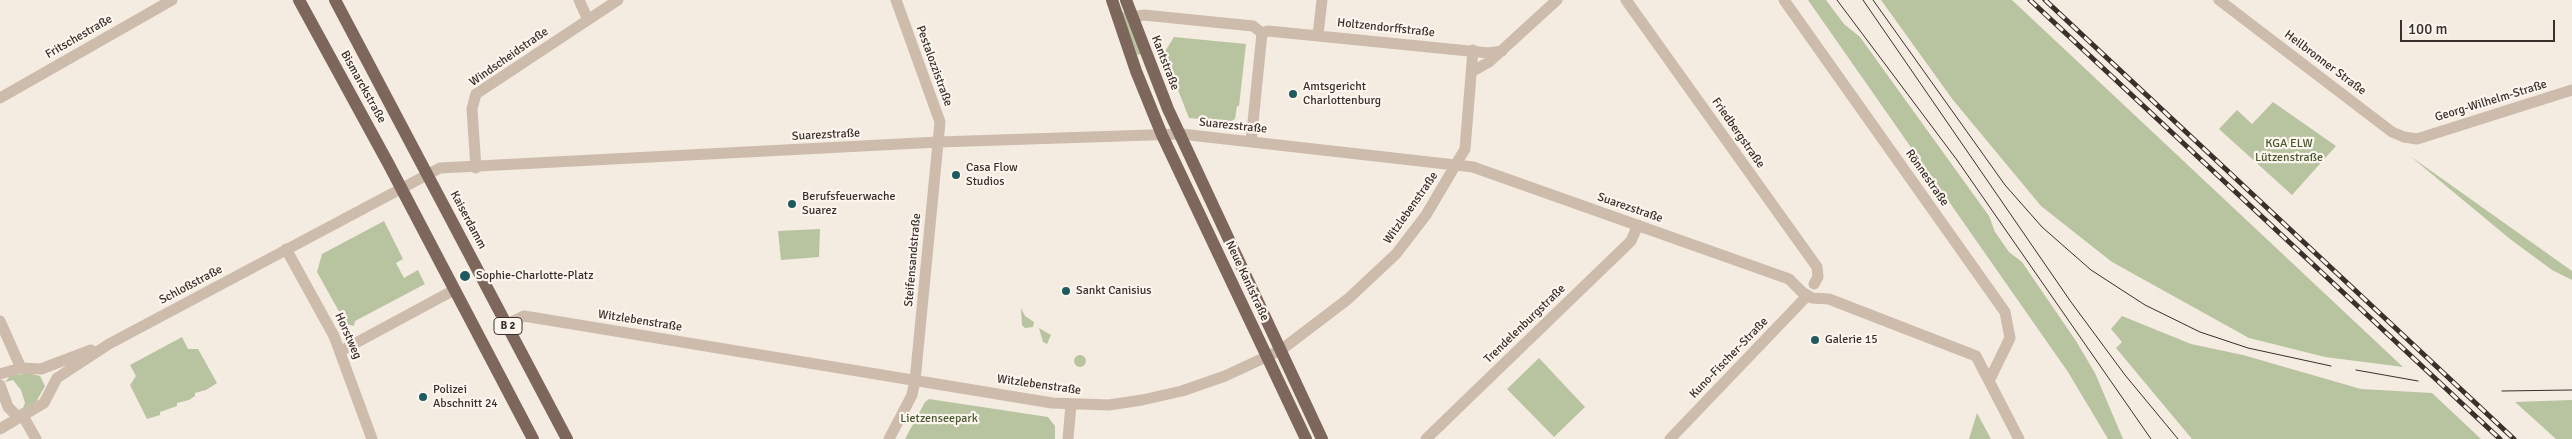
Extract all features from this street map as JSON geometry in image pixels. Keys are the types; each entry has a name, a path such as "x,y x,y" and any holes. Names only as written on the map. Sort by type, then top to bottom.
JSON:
{"main road":[{"name":"Bismarckstraße","path":"299,0 401,188"},
{"name":"Bismarckstraße","path":"335,0 428,174"},
{"path":"1112,0 1136,71 1162,135"},
{"name":"Kantstraße","path":"1126,0 1160,91 1181,134"},
{"name":"Neue Kantstraße","path":"1181,134 1322,439"},
{"name":"Neue Kantstraße","path":"1162,135 1306,439"},
{"name":"Kaiserdamm","path":"428,174 567,439"},
{"name":"B 2","path":"401,188 533,439"}],"street":[{"name":"Fritschestraße","path":"0,98 172,0"},
{"path":"579,0 588,20"},
{"name":"Windscheidstraße","path":"476,168 472,109 476,94 618,0"},
{"name":"Pestalozzistraße","path":"896,0 940,122 938,142"},
{"path":"1318,35 1322,0"},
{"path":"1473,71 1489,62 1557,0"},
{"name":"Friedbergstraße","path":"1626,0 1817,267 1818,277 1814,284"},
{"name":"Rönnestraße","path":"1784,0 2005,312 2010,338 1987,378"},
{"name":"Heilbronner Straße","path":"2219,0 2392,132 2417,139"},
{"name":"Holtzendorffstraße","path":"1133,17 1144,15 1253,26 1265,32 1318,35 1489,53 1502,51"},
{"path":"1251,142 1265,32"},
{"name":"Witzlebenstraße","path":"507,324 524,316 915,381 1071,404 1109,405 1174,393 1225,376 1281,350 1348,299 1396,254 1426,215 1465,149 1473,71 1473,50"},
{"name":"Georg-Wilhelm-Straße","path":"2417,139 2572,90"},
{"name":"Suarezstraße","path":"401,188 440,168 476,168 938,142 1181,134 1457,164 1478,169 1789,278 1807,296"},
{"name":"Steifensandstraße","path":"889,439 912,395 915,381 938,142"},
{"name":"Schloßstraße","path":"0,429 44,403 51,386 57,378 109,344 401,188"},
{"name":"Trendelenburgstraße","path":"1426,439 1631,240 1638,225"},
{"name":"Horstweg","path":"286,249 323,314 341,351 372,439"},
{"path":"341,351 454,290"},
{"path":"1807,296 1829,299 1976,356 2019,439"},
{"name":"Kuno-Fischer-Straße","path":"1670,439 1807,296"},
{"path":"0,320 21,368"},
{"name":"Schloßstraße","path":"0,374 21,368 41,369 109,344"},
{"path":"41,369 51,386"},
{"path":"0,385 8,406 16,414 23,416 36,439"},
{"path":"1068,439 1071,404"}],"green space":[{"path":"1808,0 1826,0 1844,24 1860,37 1989,216 1995,232 2009,252 2022,262 2076,341 2095,373 2123,439 2108,439 2068,372"},
{"path":"1881,0 2012,0 2403,367 2325,357 2249,338 2112,262 2041,206 1953,100"},
{"path":"1125,11 1141,54 1137,55 1122,13"},
{"path":"1174,37 1246,44 1239,106 1237,106 1235,119 1230,122 1189,118 1176,85 1173,86 1170,79 1173,78 1164,53"},
{"name":"KGA ELW Lützenstraße","path":"2273,102 2336,146 2292,195 2219,129 2237,110 2252,124"},
{"path":"2410,156 2572,271 2572,280 2552,270 2510,239"},
{"path":"384,221 403,259 396,263 404,278 418,270 425,284 355,321 354,326 346,324 317,272 322,254"},
{"path":"820,229 819,257 781,260 778,231"},
{"path":"1021,308 1025,316 1034,322 1033,327 1025,328 1022,325"},
{"path":"2122,316 2191,344 2243,355 2361,389 2432,393 2481,439 2192,439 2116,348 2122,342 2111,329"},
{"path":"1039,328 1051,335 1047,344 1043,342"},
{"path":"182,337 188,349 198,349 217,383 206,390 195,393 195,396 189,400 177,403 177,406 160,412 160,415 147,419 130,385 136,376 130,365"},
{"path":"1078,355 1082,355 1086,361 1082,367 1078,367 1074,363 1074,359"},
{"path":"1539,358 1585,407 1554,437 1507,389"},
{"path":"28,373 40,376 45,386 36,402 22,410 19,409 23,408 25,403 21,390 13,380 5,382 10,376"},
{"name":"Lietzenseepark","path":"929,399 1048,417 1055,426 1055,439 905,439 925,402"},
{"path":"2572,400 2572,439 2556,439 2515,402"},
{"path":"1977,413 1991,439 1969,439"}],"tram line":[{"path":"1837,0 1957,160 2151,439"},
{"path":"1863,0 2071,302 2125,375 2178,439"},
{"path":"1873,0 2005,185 2042,227 2091,270 2145,305 2200,332 2248,348 2331,366"},
{"path":"2356,370 2418,381"},
{"path":"2502,391 2572,390"}],"railway":[{"path":"2030,0 2500,439"},
{"path":"2045,0 2514,439"}],"place":[{"name":"Amtsgericht Charlottenburg","path":"1293,94"},
{"name":"Casa Flow Studios","path":"956,175"},
{"name":"Berufsfeuerwache Suarez","path":"792,204"},
{"name":"Sophie-Charlotte-Platz","path":"465,276"},
{"name":"Sankt Canisius","path":"1066,291"},
{"name":"Galerie 15","path":"1815,340"},
{"name":"Polizei Abschnitt 24","path":"423,397"}]}
